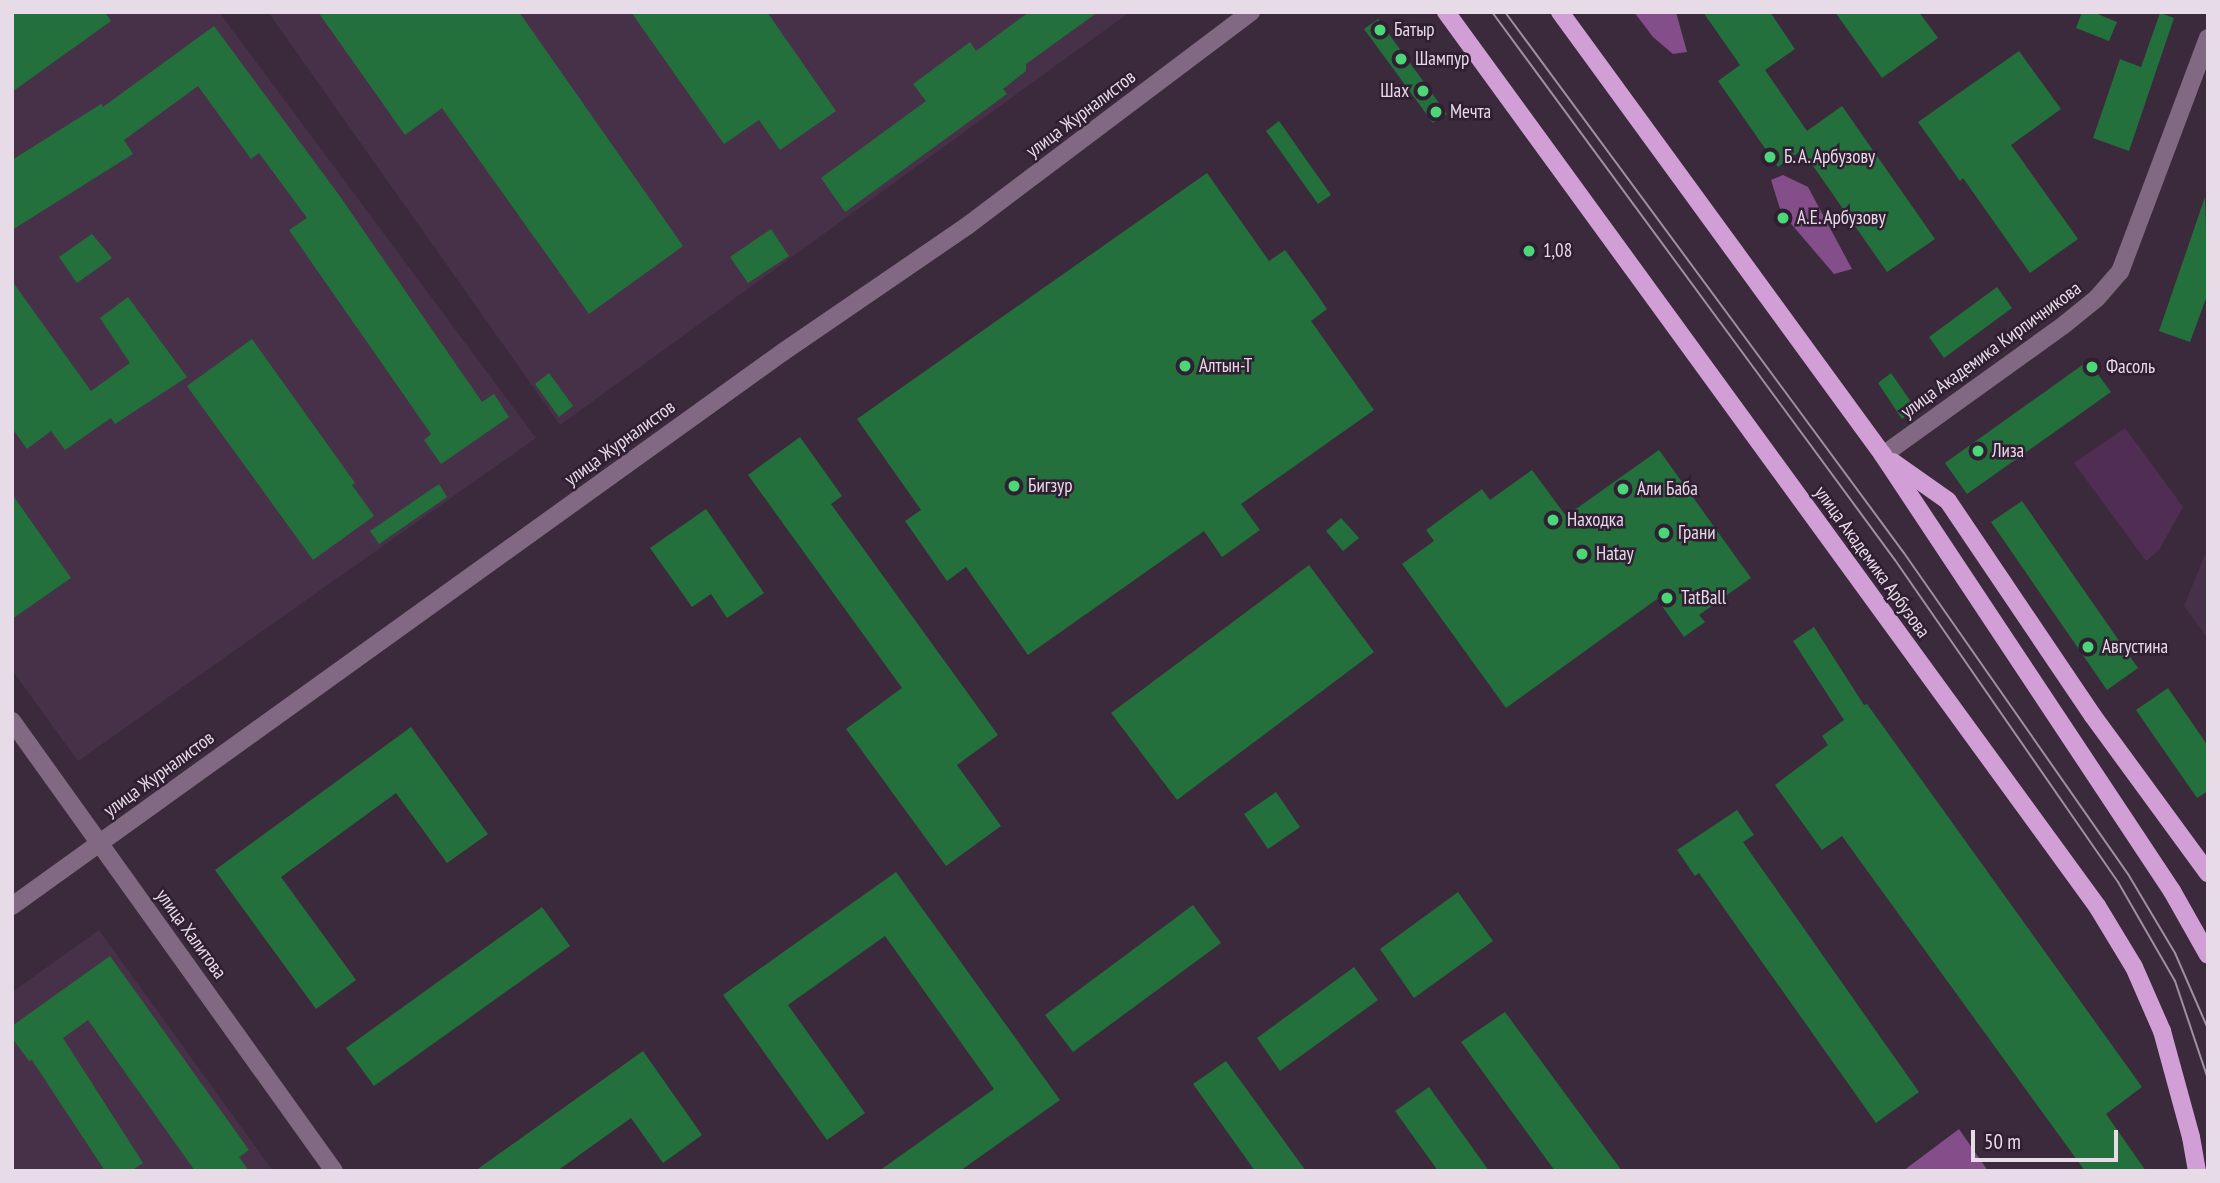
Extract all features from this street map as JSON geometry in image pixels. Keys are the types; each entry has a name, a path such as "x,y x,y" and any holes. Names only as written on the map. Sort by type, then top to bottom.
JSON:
{"main road":[{"name":"улица Академика Арбузова","path":"1446,12 2097,906 2134,967 2162,1031 2191,1137 2197,1171"},
{"path":"1560,12 1883,455 2172,891 2208,955"},
{"path":"1883,455 1948,501 2093,716 2208,873"}],"street":[{"name":"улица Журналистов","path":"12,906 783,352 967,226 1251,12"},
{"name":"улица Академика Кирпичникова","path":"1883,455 2065,324 2097,298 2120,272 2208,38"},
{"name":"улица Халитова","path":"12,721 334,1171"}],"shaded area":[{"path":"12,12 219,12 536,438 78,761 12,670"},
{"path":"268,12 1130,12 560,425"},
{"path":"1634,12 1676,12 1687,52 1673,54 1653,37"},
{"path":"1783,175 1808,187 1852,269 1834,274 1781,212 1771,180"},
{"path":"2125,428 2183,507 2159,550 2146,561 2074,463"},
{"path":"2208,547 2208,639 2184,606"},
{"path":"99,930 273,1171 12,1171 12,992"},
{"path":"1959,1129 1988,1171 1903,1171"}],"building":[{"path":"12,12 105,12 111,21 12,92"},
{"path":"318,12 519,12 683,246 589,314 442,108 405,135"},
{"path":"631,12 767,12 836,111 780,150 759,120 724,144"},
{"path":"1029,12 1098,12 1026,64 1026,71 1003,89 1007,94 845,212 821,178 926,101 913,84 970,42 976,51"},
{"path":"1703,12 1770,12 1795,49 1765,70 1807,131 1842,106 1935,239 1887,272 1802,150 1778,167 1718,81 1740,65"},
{"path":"1835,12 1919,12 1938,38 1882,78"},
{"path":"2082,12 2093,12 2117,22 2109,41 2076,28"},
{"path":"2160,13 2174,18 2129,151 2093,138 2120,59 2141,67"},
{"path":"1378,19 1447,114 1433,123 1364,29"},
{"path":"214,26 339,195 482,402 494,394 509,417 441,464 424,440 431,434 289,230 307,218 259,153 251,159 198,86 124,140 133,154 12,230 12,160 101,104 103,107"},
{"path":"2019,51 2061,109 2011,145 2078,239 2030,273 1963,178 1960,181 1918,122"},
{"path":"1279,121 1331,195 1318,204 1266,131"},
{"path":"1207,173 1269,261 1285,250 1307,280 1327,309 1311,321 1374,410 1241,504 1260,530 1222,557 1204,531 1028,655 966,567 947,581 905,521 921,510 857,419"},
{"path":"2205,197 2208,293 2190,342 2159,331"},
{"path":"771,229 789,256 748,283 730,257"},
{"path":"92,234 112,258 77,283 59,257"},
{"path":"12,281 91,391 130,363 100,318 128,297 187,377 115,424 111,418 65,450 51,431 27,449 12,428"},
{"path":"1997,287 2012,308 1944,358 1929,337"},
{"path":"252,339 355,483 352,485 374,516 313,560 187,386"},
{"path":"2088,361 2111,392 1967,494 1945,463"},
{"path":"549,373 573,406 559,417 535,384"},
{"path":"1891,373 1916,409 1902,419 1878,383"},
{"path":"800,437 842,496 831,504 998,735 957,765 1001,826 946,866 846,729 902,688 748,475"},
{"path":"1659,450 1751,578 1699,615 1705,622 1684,637 1657,599 1506,708 1402,564 1434,541 1426,530 1482,489 1490,500 1532,470 1566,516"},
{"path":"439,484 447,497 379,544 370,531"},
{"path":"12,494 71,578 12,619"},
{"path":"2022,501 2138,668 2107,690 1991,522"},
{"path":"706,509 764,593 727,618 711,594 692,607 650,548"},
{"path":"1341,518 1359,538 1343,551 1326,531"},
{"path":"1309,565 1374,652 1177,800 1111,713"},
{"path":"1814,627 1864,705 1867,704 2142,1087 2106,1114 2146,1171 2085,1171 1842,836 1822,850 1775,785 1828,745 1822,736 1844,720 1793,641"},
{"path":"2168,688 2208,746 2208,791 2197,798 2136,710"},
{"path":"411,727 488,834 447,863 396,793 281,877 356,980 316,1009 215,870"},
{"path":"1276,792 1300,827 1268,849 1244,814"},
{"path":"1737,810 1754,835 1743,842 1919,1092 1876,1123 1699,873 1695,876 1677,850"},
{"path":"896,872 1060,1100 960,1171 879,1171 994,1089 885,936 788,1005 865,1113 827,1140 723,995"},
{"path":"1458,892 1493,941 1414,998 1380,949"},
{"path":"1193,905 1221,943 1073,1052 1045,1015"},
{"path":"542,907 570,946 374,1086 346,1048"},
{"path":"110,956 249,1150 239,1157 249,1171 195,1171 88,1020 63,1038 143,1163 131,1171 105,1171 32,1060 29,1061 12,1038 12,1026"},
{"path":"1354,967 1378,1000 1280,1071 1257,1038"},
{"path":"1505,1012 1622,1171 1555,1171 1461,1042"},
{"path":"643,1051 702,1135 663,1163 631,1118 557,1171 475,1171"},
{"path":"1226,1061 1306,1171 1255,1171 1193,1084"},
{"path":"1429,1087 1489,1171 1438,1171 1395,1111"}],"tram line":[{"path":"1492,12 1895,560 2118,882 2175,981 2208,1079"},
{"path":"1505,12 1904,553 2128,874 2175,953 2208,1029"}],"place":[{"name":"Батыр","path":"1380,30"},
{"name":"Шампур","path":"1401,59"},
{"name":"Шах","path":"1423,91"},
{"name":"Мечта","path":"1436,112"},
{"name":"Б. А. Арбузову","path":"1770,157"},
{"name":"А.Е. Арбузову","path":"1783,218"},
{"name":"1,08","path":"1529,251"},
{"name":"Алтын-Т","path":"1185,366"},
{"name":"Фасоль","path":"2092,367"},
{"name":"Лиза","path":"1978,451"},
{"name":"Бигзур","path":"1014,486"},
{"name":"Али Баба","path":"1623,489"},
{"name":"Находка","path":"1553,520"},
{"name":"Грани","path":"1664,533"},
{"name":"Hatay","path":"1582,554"},
{"name":"TatBall","path":"1667,598"},
{"name":"Августина","path":"2088,647"}]}
